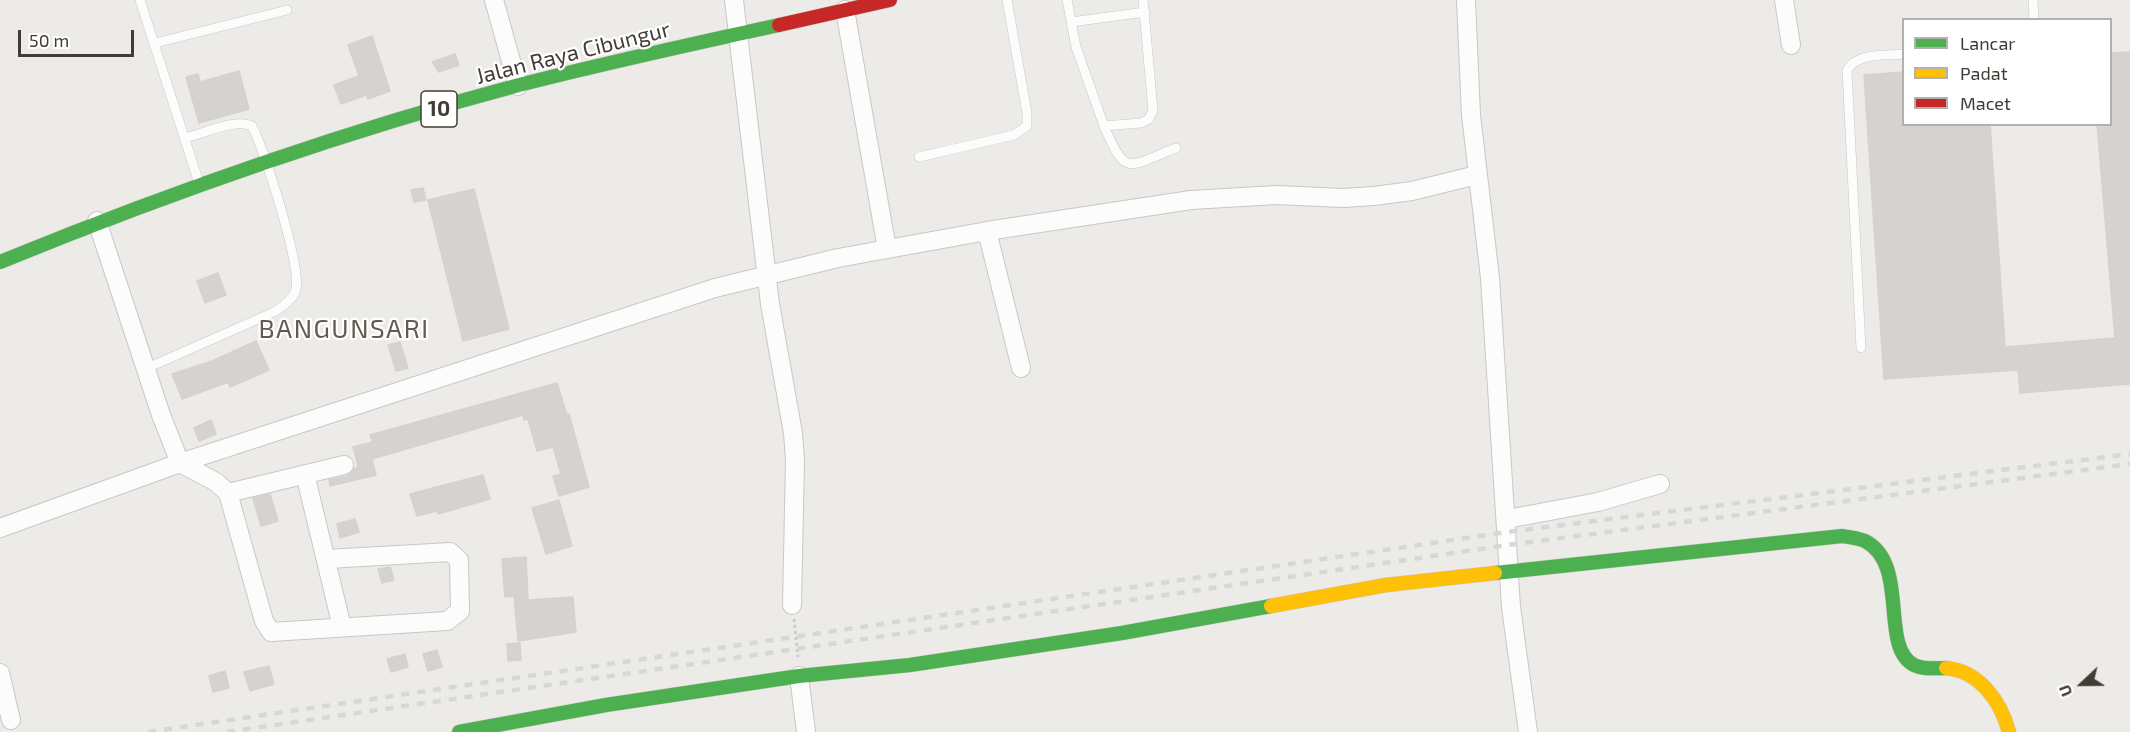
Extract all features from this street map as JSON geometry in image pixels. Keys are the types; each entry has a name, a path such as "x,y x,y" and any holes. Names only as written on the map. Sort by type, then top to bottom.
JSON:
{"main road":[{"name":"Jalan Raya Cibungur","path":"0,262 97,221 264,162 518,86 890,0"},
{"path":"459,732 606,705 799,676 910,665 1122,633 1358,590 1509,571 1691,554 1809,539 1854,537 1874,546 1880,553 1891,578 1905,657 1921,669 1953,668 1974,677 1992,696 2007,720 2009,732"}],"street":[{"path":"494,0 518,86"},
{"path":"734,0 740,34 766,276 794,442 792,605"},
{"path":"1466,0 1477,175 1490,278 1509,571 1528,732"},
{"path":"1784,0 1791,45"},
{"path":"845,10 887,249"},
{"path":"0,528 180,463 715,288 887,249 987,231 1216,198 1276,195 1343,198 1374,196 1412,191 1477,175"},
{"path":"97,221 145,369 180,463 216,482 228,493 264,621 271,632 447,621 454,618 460,611 459,560 450,552 327,559"},
{"path":"987,231 1021,368"},
{"path":"228,493 344,465"},
{"path":"305,474 342,627"},
{"path":"1506,519 1598,502 1660,484"},
{"path":"0,673 11,720"},
{"path":"799,676 806,732"}],"lane":[{"path":"140,0 200,185"},
{"path":"919,157 1014,135 1027,126 1027,113 1007,0"},
{"path":"1067,0 1089,89 1117,157 1124,163 1134,164 1176,148"},
{"path":"1104,126 1117,123 1141,123 1149,119 1153,110 1143,0"},
{"path":"2033,0 2034,18"},
{"path":"155,43 287,10"},
{"path":"1071,22 1145,12"},
{"path":"1861,348 1848,70 1853,61 1862,57 1902,54"},
{"path":"145,369 274,312 287,303 296,291 295,256 252,126 247,124 184,138"}],"path":[{"path":"792,605 799,676"}],"building":[{"path":"372,36 390,91 368,99 366,95 341,104 334,85 359,76 348,45"},
{"path":"2130,52 2130,384 2020,393 2018,370 1884,379 1864,75 1902,72 1902,126 1990,126 2005,347 2115,338 2097,126 2112,126 2112,53"},
{"path":"455,54 459,65 439,72 432,62"},
{"path":"239,71 249,109 199,123 186,77 198,74 200,82"},
{"path":"423,188 426,200 414,202 411,190"},
{"path":"474,189 509,329 463,341 428,200"},
{"path":"218,273 226,295 205,303 197,281"},
{"path":"256,341 269,370 230,387 228,382 182,399 172,374 212,361"},
{"path":"400,342 408,368 396,371 388,345"},
{"path":"557,383 567,415 569,414 589,487 559,496 553,476 561,474 553,447 537,451 528,419 524,420 523,415 372,459 376,475 330,486 329,480 347,476 358,466 353,447 373,442 370,435"},
{"path":"211,420 216,434 199,441 194,428"},
{"path":"483,475 490,499 438,514 437,511 417,516 410,494"},
{"path":"270,494 278,521 261,526 253,498"},
{"path":"559,500 572,546 546,554 532,508"},
{"path":"355,519 359,532 340,538 337,524"},
{"path":"526,557 528,600 573,597 576,632 518,641 514,596 505,597 502,559"},
{"path":"390,567 394,580 382,583 378,569"},
{"path":"520,643 521,660 508,661 507,644"},
{"path":"437,650 442,667 428,671 423,654"},
{"path":"405,654 408,667 391,672 387,659"},
{"path":"269,666 274,684 250,691 244,672"},
{"path":"225,671 229,688 213,692 209,676"}],"railway":[{"path":"148,732 1507,532 2130,454"},
{"path":"227,732 1508,545 2130,464"}],"traffic: fast":[{"path":"0,262 256,165 387,123 519,85 779,25"},
{"path":"1495,573 1842,536 1856,538 1865,541 1879,552 1887,568 1898,641 1904,655 1918,667 1946,668"},
{"path":"459,732 606,705 799,676 910,665 1122,633 1271,606"}],"traffic: slow":[{"path":"1271,606 1386,585 1495,573"},
{"path":"1946,668 1969,675 1987,690 2001,710 2009,732"}],"traffic: jam":[{"path":"779,25 890,0"}],"district":[{"name":"BANGUNSARI","path":"344,329"}]}
